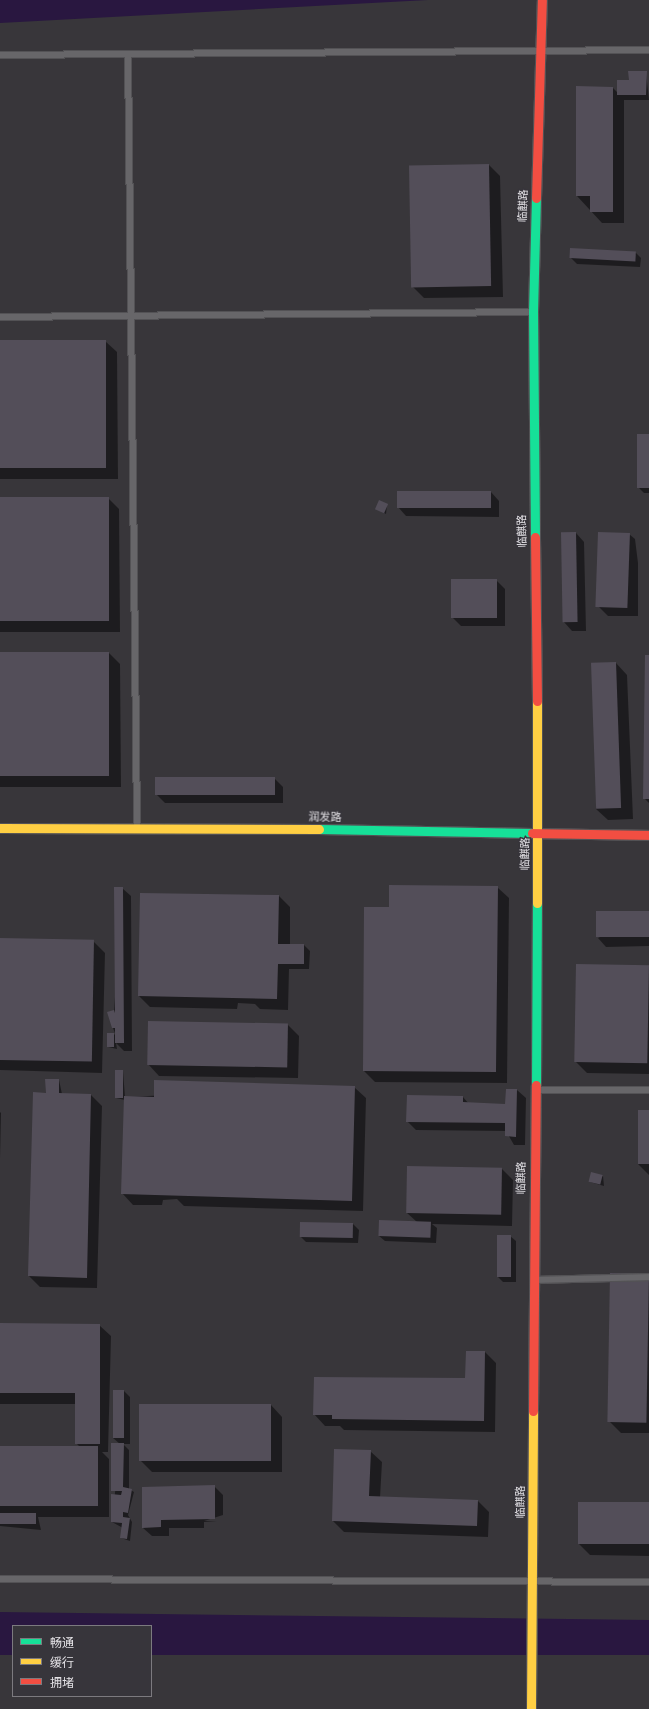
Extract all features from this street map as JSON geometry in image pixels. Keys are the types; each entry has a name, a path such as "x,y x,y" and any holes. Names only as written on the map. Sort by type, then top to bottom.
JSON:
{"street":[{"name":"临麒路","path":"531,1709 533,1581 532,1280 538,835 533,312 542,0"},
{"name":"润发路","path":"0,828 137,826 538,835 649,835"}],"lane":[{"path":"0,55 649,50"},
{"path":"128,54 137,826"},
{"path":"0,316 533,312"},
{"path":"535,1090 649,1090"},
{"path":"532,1280 649,1277"},
{"path":"0,1579 649,1582"}],"shaded area":[{"path":"0,0 428,0 0,23"},
{"path":"0,1612 649,1620 649,1655 152,1655 152,1625 12,1625 12,1655 0,1655"}],"building":[{"path":"628,71 647,71 646,95 617,95 617,80 629,80"},
{"path":"576,86 613,87 613,212 590,212 590,196 576,196"},
{"path":"489,164 491,286 411,287 409,165"},
{"path":"570,248 636,251 635,261 569,258"},
{"path":"0,340 106,340 106,468 0,468"},
{"path":"637,434 649,434 649,488 637,488"},
{"path":"397,491 491,491 491,508 397,508"},
{"path":"0,497 109,497 109,621 0,621"},
{"path":"379,500 388,504 384,513 375,509"},
{"path":"561,532 576,532 578,622 563,622"},
{"path":"598,532 630,533 627,608 595,607"},
{"path":"451,579 497,579 497,618 451,618"},
{"path":"0,652 109,652 109,776 0,776"},
{"path":"645,655 649,655 649,799 643,799"},
{"path":"616,662 621,808 596,809 591,663"},
{"path":"155,777 275,777 275,795 155,795"},
{"path":"389,885 498,886 496,1072 363,1071 364,907 389,907"},
{"path":"114,887 123,887 124,1043 115,1043 115,1028 112,1028 107,1012 114,1010 115,1013"},
{"path":"140,893 279,895 278,944 304,944 304,964 278,964 277,999 138,996"},
{"path":"596,911 649,911 649,937 596,937"},
{"path":"0,938 94,940 92,1062 0,1060"},
{"path":"576,964 649,965 647,1063 574,1062"},
{"path":"148,1021 288,1023 287,1067 147,1065"},
{"path":"107,1033 114,1033 114,1047 107,1047"},
{"path":"115,1070 123,1070 123,1098 115,1098"},
{"path":"45,1079 59,1079 59,1093 91,1094 87,1278 28,1276 33,1092 46,1093"},
{"path":"154,1080 355,1086 352,1201 121,1194 124,1096 154,1097"},
{"path":"506,1089 517,1089 516,1137 505,1136 505,1123 406,1122 407,1095 463,1096 463,1102 505,1104"},
{"path":"638,1110 649,1110 649,1164 638,1164"},
{"path":"407,1166 502,1168 501,1215 406,1213"},
{"path":"591,1172 603,1175 600,1185 589,1182"},
{"path":"379,1220 431,1222 430,1238 378,1236"},
{"path":"300,1222 353,1223 353,1238 300,1237"},
{"path":"497,1235 511,1235 511,1277 497,1277"},
{"path":"610,1273 649,1274 646,1423 607,1422"},
{"path":"0,1323 100,1324 100,1444 75,1444 75,1393 0,1393"},
{"path":"466,1351 485,1351 484,1421 332,1419 332,1415 313,1415 314,1377 465,1378"},
{"path":"113,1390 124,1390 124,1438 113,1438"},
{"path":"139,1404 271,1404 271,1461 139,1461"},
{"path":"111,1443 124,1443 123,1487 132,1489 128,1513 123,1512 123,1517 130,1518 127,1539 120,1538 122,1523 111,1522 111,1494 121,1495 122,1491 111,1491"},
{"path":"0,1446 98,1446 98,1506 0,1506"},
{"path":"334,1449 371,1450 369,1496 478,1500 477,1526 332,1521"},
{"path":"215,1485 215,1519 161,1520 161,1527 142,1528 142,1487"},
{"path":"578,1502 649,1502 649,1544 578,1544"},
{"path":"0,1513 36,1513 36,1524 0,1524"}],"traffic: fast":[{"path":"535,537 533,312 536,198"},
{"path":"319,829 532,833"},
{"path":"536,1085 537,903"}],"traffic: slow":[{"path":"537,701 537,903"},
{"path":"0,828 319,829"},
{"path":"531,1709 533,1411"}],"traffic: jam":[{"path":"536,198 542,0"},
{"path":"535,537 537,701"},
{"path":"532,833 649,835"},
{"path":"533,1411 536,1085"}]}
